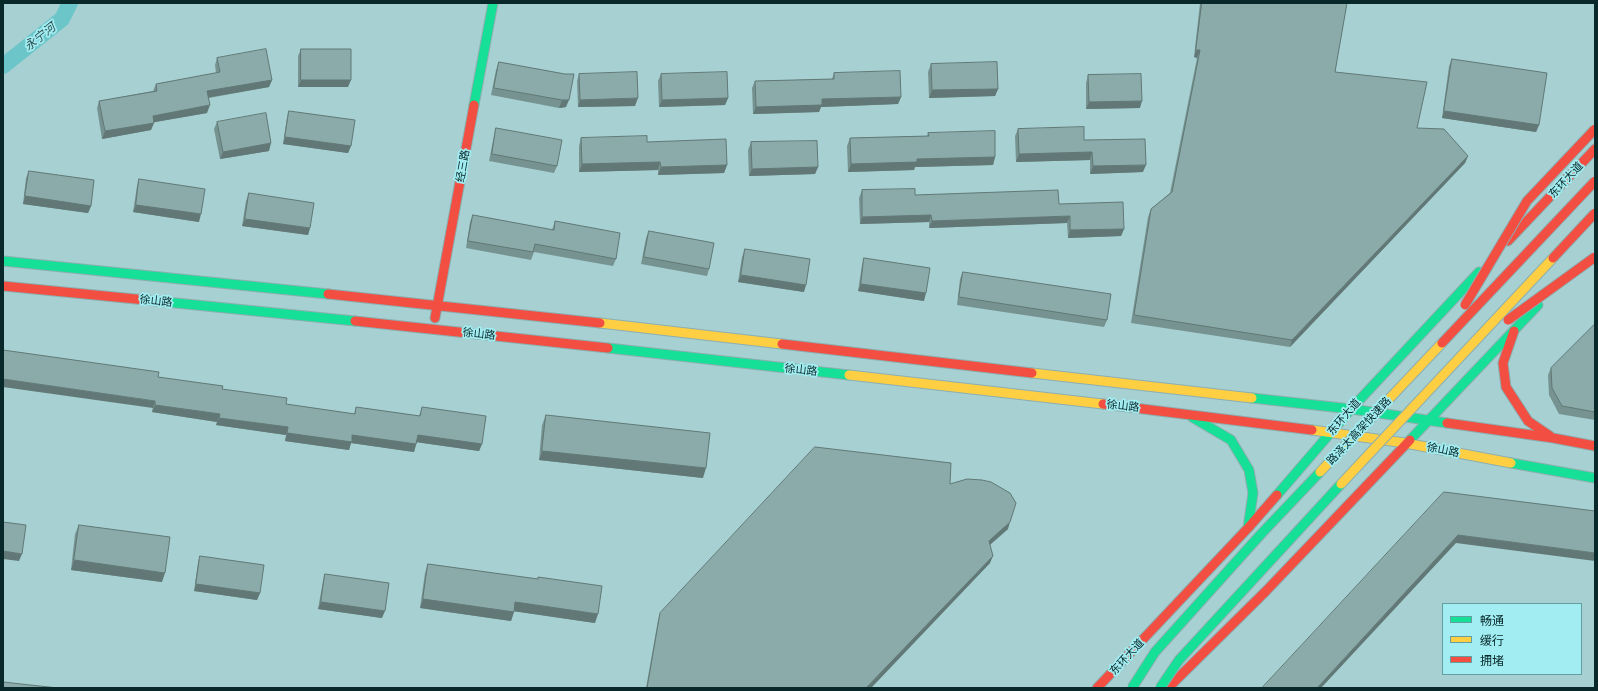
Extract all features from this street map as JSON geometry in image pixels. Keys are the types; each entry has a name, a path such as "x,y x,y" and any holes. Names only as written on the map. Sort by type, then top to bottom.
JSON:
{"main road":[{"name":"经三路","path":"433,329 494,3"},
{"path":"1444,340 1527,201 1595,128"},
{"name":"东环大道","path":"1097,688 1248,528 1351,409 1595,149"},
{"name":"路泽太高架快速路","path":"1132,688 1155,652 1246,551 1595,181"},
{"name":"路泽太高架快速路","path":"1160,688 1179,660 1259,572 1595,213"},
{"path":"1468,348 1592,254"},
{"path":"1168,688 1266,592 1405,443 1514,331 1592,254"},
{"name":"徐山路","path":"3,261 438,305 1351,409 1553,438 1595,446"},
{"name":"徐山路","path":"3,286 433,329 1185,412 1405,443 1595,478"},
{"path":"1514,331 1503,363 1506,387 1528,422 1553,438"},
{"path":"1185,412 1231,440 1249,470 1253,493 1248,528"}],"building":[{"path":"1202,3 1347,3 1335,72 1427,82 1417,128 1444,129 1468,156 1292,340 1134,315 1151,209 1172,192 1200,50 1196,50"},
{"path":"266,49 272,80 207,91 210,105 153,116 154,123 105,131 99,101 157,91 156,84 220,72 217,58"},
{"path":"301,49 351,49 351,80 301,80"},
{"path":"1452,59 1547,73 1539,125 1444,111"},
{"path":"499,62 565,74 574,74 569,100 494,88"},
{"path":"997,62 998,89 932,90 931,64"},
{"path":"900,71 901,97 822,99 822,105 756,107 755,81 834,79 834,73"},
{"path":"637,72 638,98 580,100 579,74"},
{"path":"727,72 728,98 662,100 661,74"},
{"path":"1141,74 1142,101 1089,102 1088,75"},
{"path":"289,111 355,120 351,146 285,137"},
{"path":"266,113 271,143 223,152 217,122"},
{"path":"1084,127 1084,140 1145,139 1146,165 1093,166 1092,152 1019,154 1018,129"},
{"path":"496,128 562,140 557,166 492,154"},
{"path":"995,131 995,157 917,159 917,162 851,164 850,138 929,136 928,133"},
{"path":"647,136 647,142 726,139 727,165 661,167 660,162 582,164 581,138"},
{"path":"817,141 818,167 752,169 751,142"},
{"path":"29,171 94,180 91,206 25,196"},
{"path":"139,179 205,189 201,214 136,205"},
{"path":"915,189 915,195 1058,190 1059,204 1123,202 1124,229 1070,230 1070,216 932,221 931,215 862,217 862,190"},
{"path":"249,193 314,203 310,228 245,219"},
{"path":"473,215 554,230 555,221 620,233 616,259 535,244 533,252 468,241"},
{"path":"649,231 714,243 709,269 644,257"},
{"path":"745,249 810,259 806,285 741,275"},
{"path":"864,258 930,268 926,293 861,284"},
{"path":"963,272 1111,294 1107,320 959,297"},
{"path":"1595,324 1595,412 1562,406 1552,388 1551,368"},
{"path":"3,350 159,372 158,377 223,386 222,389 287,398 286,404 355,414 356,407 420,416 422,407 486,416 482,444 418,435 416,444 352,435 352,442 287,433 288,427 219,418 220,414 155,405 155,401 3,379"},
{"path":"546,415 710,433 706,468 542,451"},
{"path":"815,447 951,463 950,484 967,479 982,480 991,482 1010,493 1016,503 1010,522 989,541 993,556 866,688 647,688 660,613"},
{"path":"1444,492 1595,511 1595,553 1458,535 1317,688 1262,688"},
{"path":"3,522 26,525 22,554 3,551"},
{"path":"79,525 170,537 165,573 74,560"},
{"path":"200,556 264,565 260,593 196,584"},
{"path":"428,564 602,586 598,614 515,602 514,612 423,599"},
{"path":"325,574 389,583 385,611 321,602"},
{"path":"3,682 58,688 3,688"}],"waterway":[{"name":"永宁河","path":"3,66 62,19 70,3"}],"traffic: fast":[{"path":"474,105 493,3"},
{"path":"3,261 328,294"},
{"path":"1277,495 1351,409 1479,272"},
{"path":"156,301 355,321"},
{"path":"1410,440 1538,305"},
{"path":"608,348 849,375"},
{"path":"1252,398 1351,409 1447,423"},
{"path":"1192,417 1231,440 1249,470 1253,493 1248,528"},
{"path":"1511,463 1595,478"},
{"path":"1132,688 1155,652 1262,533 1320,472"},
{"path":"1160,688 1179,660 1341,484"}],"traffic: slow":[{"path":"1341,484 1553,258"},
{"path":"600,323 782,344"},
{"path":"1320,472 1442,343"},
{"path":"1032,373 1252,398"},
{"path":"849,375 1103,404"},
{"path":"1312,430 1405,443 1511,463"}],"traffic: jam":[{"path":"435,318 474,105"},
{"path":"1465,305 1527,201 1595,129"},
{"path":"1508,241 1595,149"},
{"path":"1442,343 1595,181"},
{"path":"1553,258 1595,213"},
{"path":"1508,320 1595,257"},
{"path":"3,286 156,301"},
{"path":"328,294 600,323"},
{"path":"355,321 608,348"},
{"path":"1514,331 1503,363 1506,387 1528,421 1550,436"},
{"path":"782,344 1032,373"},
{"path":"1103,404 1312,430"},
{"path":"1447,423 1553,438 1595,446"},
{"path":"1168,688 1266,591 1410,440"},
{"path":"1097,688 1248,528 1277,495"}]}
